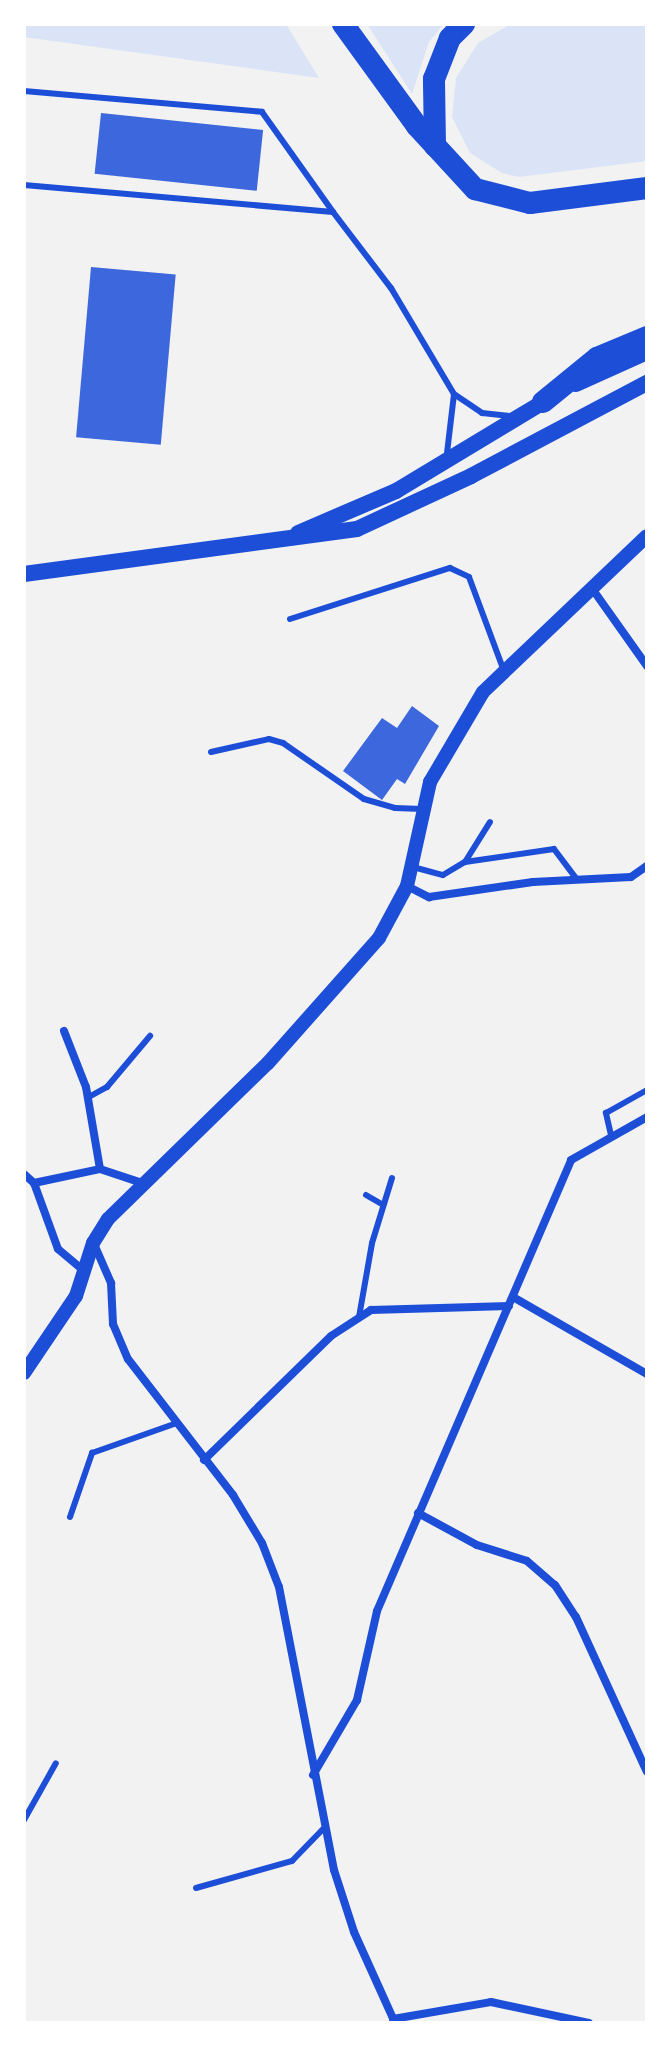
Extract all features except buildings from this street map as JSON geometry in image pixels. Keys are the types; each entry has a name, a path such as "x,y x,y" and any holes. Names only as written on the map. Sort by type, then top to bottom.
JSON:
{"highway":[{"path":"343,24 465,183 507,201 530,203 621,190 647,190"},
{"path":"435,146 434,79 450,38 464,24"},
{"path":"534,406 597,358 647,337"}],"main road":[{"path":"278,541 350,514 534,406 647,352"},
{"path":"24,574 357,529 647,383"}],"street":[{"path":"24,1373 63,1319 93,1243 142,1183 268,1063 362,958 407,886 430,782 465,720 504,671 647,536"},
{"path":"591,587 647,666"},
{"path":"407,886 429,897 577,879 631,877 647,866"},
{"path":"64,1031 87,1098 100,1169"},
{"path":"313,1775 357,1700 377,1611 571,1160 647,1117"},
{"path":"34,1183 100,1169 142,1183"},
{"path":"24,1174 34,1183 58,1249 83,1270"},
{"path":"93,1243 111,1283 118,1339 174,1424 250,1523 279,1587 313,1775 345,1908 394,2021 491,2002 589,2023"},
{"path":"204,1460 331,1336 371,1310 511,1302 647,1374"},
{"path":"418,1513 477,1545 527,1561 555,1585 576,1617 647,1772"}],"lane":[{"path":"24,91 262,112 391,288 454,394 482,413 509,417 534,406"},
{"path":"24,185 333,212"},
{"path":"429,470 451,449 454,394"},
{"path":"290,619 450,568 469,577 504,671"},
{"path":"211,752 269,739 283,743 364,799 395,808 422,809"},
{"path":"465,862 490,822"},
{"path":"412,867 443,875 465,862 554,849 577,879"},
{"path":"87,1098 107,1087 150,1036"},
{"path":"611,1135 606,1113 647,1090"},
{"path":"359,1317 383,1205 392,1178"},
{"path":"366,1195 383,1205"},
{"path":"70,1517 92,1453 174,1424"},
{"path":"24,1820 56,1763"},
{"path":"196,1888 292,1861 324,1828"}],"shaded area":[{"path":"24,24 286,24 319,78 24,37"},
{"path":"367,24 444,24 429,42 412,94"},
{"path":"511,24 647,26 647,161 519,177 502,173 470,153 452,117 456,78 478,43"}]}
